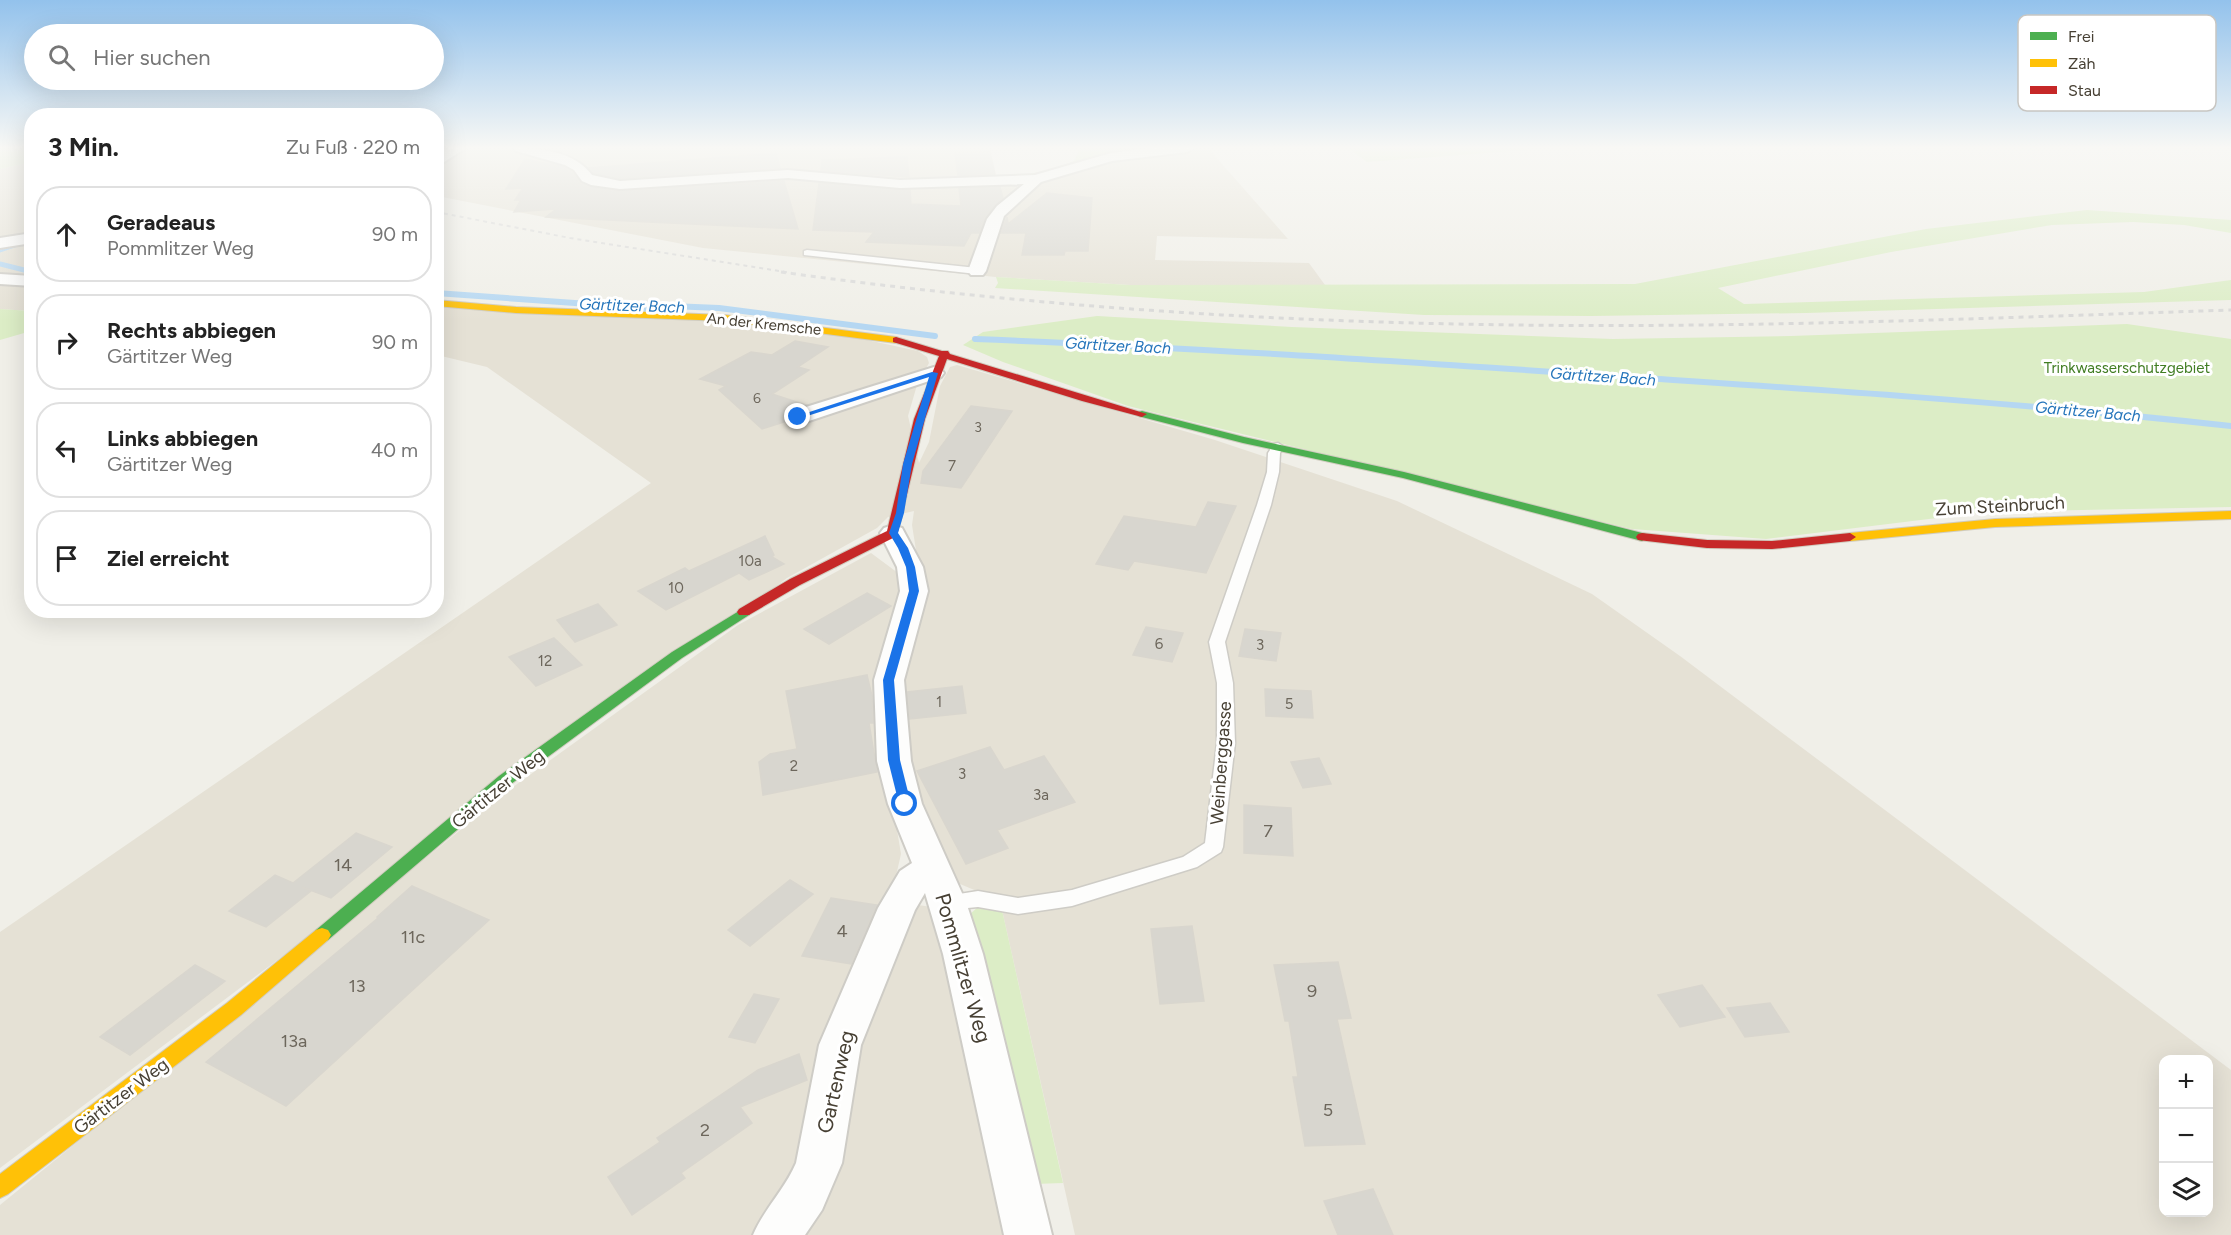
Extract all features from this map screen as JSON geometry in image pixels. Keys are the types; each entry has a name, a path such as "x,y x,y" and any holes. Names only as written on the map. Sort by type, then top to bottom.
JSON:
{"street":[{"path":"976,271 987,245 992,223 1006,206"},
{"path":"1,243 24,239"},
{"path":"0,279 24,281"},
{"name":"An der Kremsche","path":"444,304 516,310 754,321 903,341 1086,399 1278,447"},
{"path":"893,533 900,513 908,464 934,373 945,353"},
{"path":"798,417 934,373"},
{"name":"Zum Steinbruch","path":"1278,447 1404,475 1635,536 1707,543 1773,545 1985,523 2231,515"},
{"name":"Pommlitzer Weg","path":"893,533 903,548 910,567 914,591 889,680 894,760 905,804 939,886 983,1035 1028,1235"},
{"name":"Gärtitzer Weg","path":"0,1187 234,1009 524,766 676,655 734,618 795,582 893,533"},
{"name":"Gartenweg","path":"777,1235 807,1194 819,1163 840,1045 893,919 913,881 939,886"}],"lane":[{"path":"807,253 976,271"},
{"name":"Weinberggasse","path":"939,886 978,899 1018,906 1072,898 1190,862 1214,847 1226,743 1225,682 1217,642 1264,504 1273,472 1274,453 1278,447"}],"shaded area":[{"path":"0,206 24,206 24,311 0,309"},
{"path":"486,206 1259,206 1288,239 1157,236 1155,260 1309,263 1325,285 1130,285 996,277 703,248"},
{"path":"444,305 705,321 853,337 918,351 927,357 929,363 917,385 908,416 919,463 929,442 940,386 950,367 957,365 1215,440 1397,501 1592,594 1680,656 2211,1055 2159,1055 2159,1217 2213,1217 2213,1056 2231,1070 2231,1235 1075,1235 1002,910 979,892 953,881 904,761 900,680 919,569 912,525 914,511 888,517 877,528 787,578 0,1168 0,932 651,483 487,367 444,357"},
{"path":"871,553 898,573 903,581 893,806 901,854 890,902 809,1157 761,1235 0,1235 0,1205 513,787 738,625"},
{"path":"911,904 932,907 965,1040 1003,1235 791,1235"}],"green space":[{"path":"2087,210 2231,220 2231,233 2184,225 2133,222 2052,225 1891,252 1718,288 1744,304 2144,292 2231,280 2231,300 1806,313 1591,316 1424,315 995,288 998,283 996,277 1130,285 1635,284 1926,229"},
{"path":"0,309 24,311 24,333 0,340"},
{"name":"Trinkwasserschutzgebiet","path":"1097,316 1292,327 1613,339 1791,336 2127,324 2231,339 2231,507 1986,512 1766,539 1632,529 1128,406 1003,362 963,345 983,332"},
{"path":"979,906 1002,910 1063,1183 1034,1184 968,916"}],"building":[{"path":"518,206 791,206 798,229 546,217 556,209 514,212"},
{"path":"816,206 996,206 985,218 979,233 971,233 964,246 866,242 874,232 813,230"},
{"path":"1031,206 1091,206 1088,251 1065,251 1064,255 1022,255 1026,233 1001,233 1007,217 1008,224"},
{"path":"795,341 828,347 798,367 809,370 772,394 806,405 788,411 785,416 787,421 762,429 719,390 726,386 700,379 751,352 772,355"},
{"path":"971,406 1012,411 961,488 921,483 923,471"},
{"path":"1208,502 1236,506 1206,573 1134,561 1128,570 1096,564 1124,516 1196,527"},
{"path":"765,536 774,555 772,557 784,564 749,580 739,573 666,610 638,591 685,568 689,571"},
{"path":"867,593 891,606 829,644 804,629"},
{"path":"598,604 617,625 575,642 557,620"},
{"path":"1146,627 1183,633 1172,662 1133,655"},
{"path":"1245,629 1281,633 1276,661 1239,656"},
{"path":"554,638 582,665 536,686 509,657"},
{"path":"867,675 872,696 873,723 869,723 877,772 763,795 759,762 770,754 797,749 786,691"},
{"path":"962,686 966,713 910,719 907,692"},
{"path":"1265,689 1311,691 1313,718 1266,716"},
{"path":"990,747 1004,770 1044,756 1075,802 997,830 1008,848 966,864 917,771"},
{"path":"1319,758 1331,784 1303,788 1291,762"},
{"path":"1244,805 1291,808 1293,856 1244,853"},
{"path":"356,833 392,847 331,898 302,887 311,891 266,927 229,911 275,875 293,883"},
{"path":"790,880 813,894 750,946 728,930"},
{"path":"412,886 489,920 286,1106 206,1062 378,918"},
{"path":"831,898 877,905 851,964 802,956"},
{"path":"1192,926 1204,1001 1160,1004 1151,929"},
{"path":"1338,962 1351,1018 1337,1019 1365,1144 1305,1146 1293,1077 1298,1077 1289,1021 1285,1021 1274,965"},
{"path":"195,965 225,981 130,1055 100,1037"},
{"path":"1702,985 1725,1017 1680,1027 1658,995"},
{"path":"754,994 779,999 755,1043 729,1037"},
{"path":"1770,1003 1789,1032 1745,1037 1727,1008"},
{"path":"799,1054 807,1080 740,1107 752,1123 681,1173 685,1178 632,1215 608,1177 660,1142 657,1138 758,1070"},
{"path":"1373,1189 1393,1235 1338,1235 1324,1201"}],"waterway":[{"name":"Gärtitzer Bach","path":"0,250 15,245 15,237"},
{"name":"Gärtitzer Bach","path":"0,264 24,270"},
{"name":"Gärtitzer Bach","path":"444,294 645,308 671,306 719,308 935,336"},
{"name":"Gärtitzer Bach","path":"975,339 1288,355 1758,386 1995,403 2231,426"}],"railway":[{"path":"444,214 570,238 792,273"},
{"path":"781,272 1056,303 1240,316 1424,323 1605,326 1784,324 2231,310"}],"traffic: fast":[{"path":"1142,414 1243,440 1404,475 1642,537"},
{"path":"322,935 505,780 677,655 744,612"}],"traffic: slow":[{"path":"444,304 516,310 725,318 896,340"},
{"path":"1850,537 1995,523 2231,515"},
{"path":"0,1187 234,1009 322,935"}],"traffic: jam":[{"path":"896,340 1142,414"},
{"path":"744,612 795,582 893,533 926,397 945,353"},
{"path":"1642,537 1707,544 1772,545 1850,537"}],"route":[{"path":"798,417 934,373 920,416 908,464 900,513 893,533 903,548 910,567 914,591 889,680 894,760 905,804"}]}
